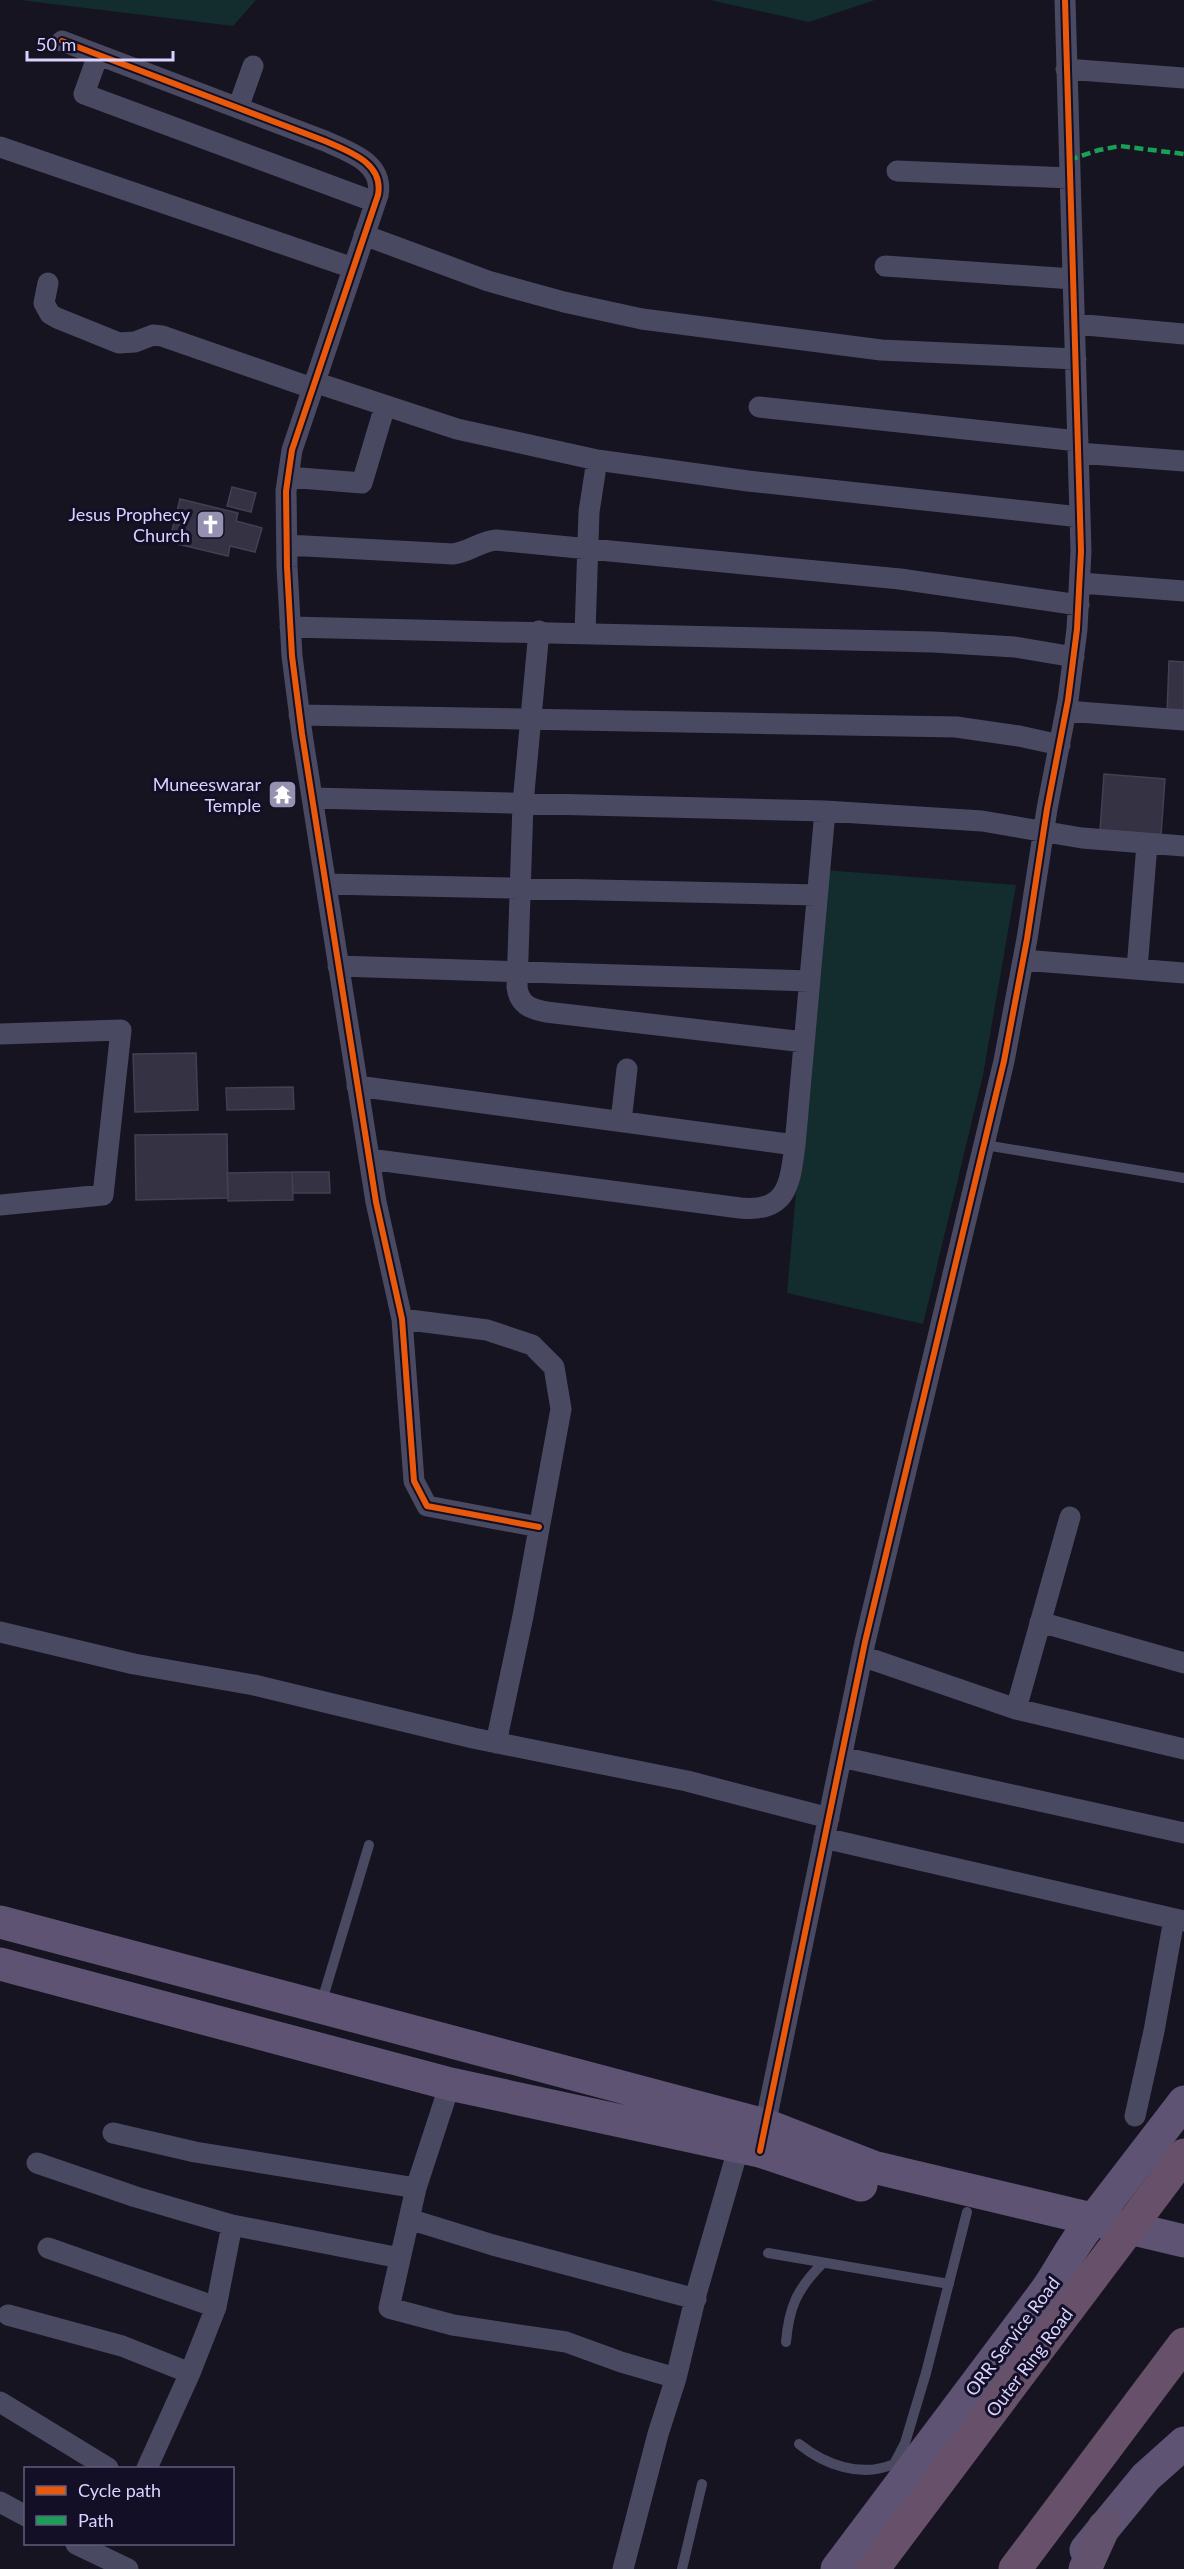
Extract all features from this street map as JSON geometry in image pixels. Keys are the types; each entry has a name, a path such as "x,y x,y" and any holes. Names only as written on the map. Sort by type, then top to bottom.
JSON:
{"highway":[{"name":"Outer Ring Road","path":"873,2569 1184,2155"},
{"path":"1016,2569 1180,2350"},
{"path":"1085,2569 1104,2527"}],"main road":[{"path":"0,1922 320,2007 755,2140 871,2188 967,2212 1184,2241"},
{"path":"0,1964 450,2084 755,2140 873,2167 1086,2228 1184,2262"},
{"name":"ORR Service Road","path":"837,2569 1045,2292 1086,2228 1184,2102"},
{"path":"1071,2569 1146,2477 1184,2443"}],"street":[{"path":"623,2569 696,2300 755,2140 826,1828 862,1656 985,1145 1023,960 1066,711 1081,583 1065,0"},
{"path":"62,41 326,141 361,159 377,173 379,188 375,202 292,450 288,477 286,545 290,627 299,715 376,1202 402,1319 414,1481 427,1506 539,1527"},
{"path":"98,55 84,94 375,202"},
{"path":"238,108 253,66"},
{"path":"1066,69 1184,78"},
{"path":"0,147 353,268"},
{"path":"897,171 1070,178"},
{"path":"364,235 488,281 564,302 642,319 881,350 1076,359"},
{"path":"885,266 1073,279"},
{"path":"48,283 44,303 50,314 107,339 128,343 153,335 162,336 313,385 491,438 597,460 748,481 1080,517"},
{"path":"1075,324 1184,334"},
{"path":"288,477 362,483 385,406"},
{"path":"759,407 1184,461"},
{"path":"585,633 586,549 597,460"},
{"path":"286,545 453,554 464,552 488,540 496,540 900,579 1079,605"},
{"path":"1081,583 1184,591"},
{"path":"290,627 539,631 975,643 1074,657"},
{"path":"539,631 523,803 517,987 521,1000 536,1010 804,1042"},
{"path":"1066,711 1184,720"},
{"path":"299,715 956,727 1019,736 1060,745"},
{"path":"312,798 825,811 972,820 1098,840 1184,846"},
{"path":"369,1160 750,1209 769,1206 783,1195 791,1178 825,811"},
{"path":"1137,969 1147,844"},
{"path":"326,884 817,895"},
{"path":"1023,960 1184,973"},
{"path":"338,966 810,981"},
{"path":"0,1034 121,1030 103,1195 0,1205"},
{"path":"621,1121 627,1070"},
{"path":"357,1086 795,1145"},
{"path":"402,1319 487,1330 532,1345 554,1367 561,1409 523,1616 496,1743"},
{"path":"1016,1709 1070,1517"},
{"path":"1040,1622 1184,1663"},
{"path":"0,1632 134,1664 254,1685 496,1743 687,1781 826,1828 1179,1920 1135,2116"},
{"path":"862,1656 1016,1709 1184,1749"},
{"path":"841,1757 1184,1833"},
{"path":"450,2084 416,2188 389,2307 453,2325 566,2342 621,2362 676,2378"},
{"path":"113,2133 195,2152 416,2188"},
{"path":"37,2163 136,2197 232,2225 400,2258"},
{"path":"409,2219 493,2245 696,2300"},
{"path":"148,2467 190,2373 216,2307 232,2225"},
{"path":"48,2248 216,2307"},
{"path":"9,2315 122,2346 190,2373"},
{"path":"0,2402 105,2467"},
{"path":"0,2502 24,2515"},
{"path":"80,2545 105,2551 128,2569"}],"lane":[{"path":"985,1145 1184,1178"},
{"path":"320,2007 369,1845"},
{"path":"799,2444 816,2457 849,2468 877,2469 894,2464 905,2443 967,2212"},
{"path":"768,2253 949,2284"},
{"path":"786,2342 788,2316 797,2295 822,2264"},
{"path":"686,2568 702,2484"}],"green space":[{"path":"20,0 256,0 233,26"},
{"path":"710,0 875,0 809,22"},
{"path":"825,870 1016,885 983,1075 923,1324 787,1293"}],"building":[{"path":"232,487 256,493 251,512 227,506"},
{"name":"Jesus Prophecy Church","path":"180,499 238,513 236,521 262,528 255,552 230,546 228,556 169,542"},
{"path":"1169,661 1184,662 1184,715 1167,714"},
{"path":"1104,774 1165,779 1161,835 1100,830"},
{"path":"196,1053 198,1110 135,1112 133,1054"},
{"path":"293,1087 294,1109 227,1110 226,1088"},
{"path":"227,1134 228,1198 136,1200 135,1135"},
{"path":"292,1172 293,1200 228,1201 227,1173"},
{"path":"292,1172 329,1172 330,1193 293,1193"}],"marked path":[{"path":"1069,160 1120,146 1184,154"}],"cycle path":[{"path":"760,2151 865,1642 1004,1061 1068,700 1077,629 1081,551 1065,0"},
{"path":"62,41 325,141 354,154 363,160 376,175 378,195 292,450 286,491 292,656 302,734 376,1202 402,1319 414,1481 427,1506 539,1527"}],"place":[{"name":"Jesus Prophecy Church","path":"211,524"},
{"name":"Muneeswarar Temple","path":"282,794"}]}
